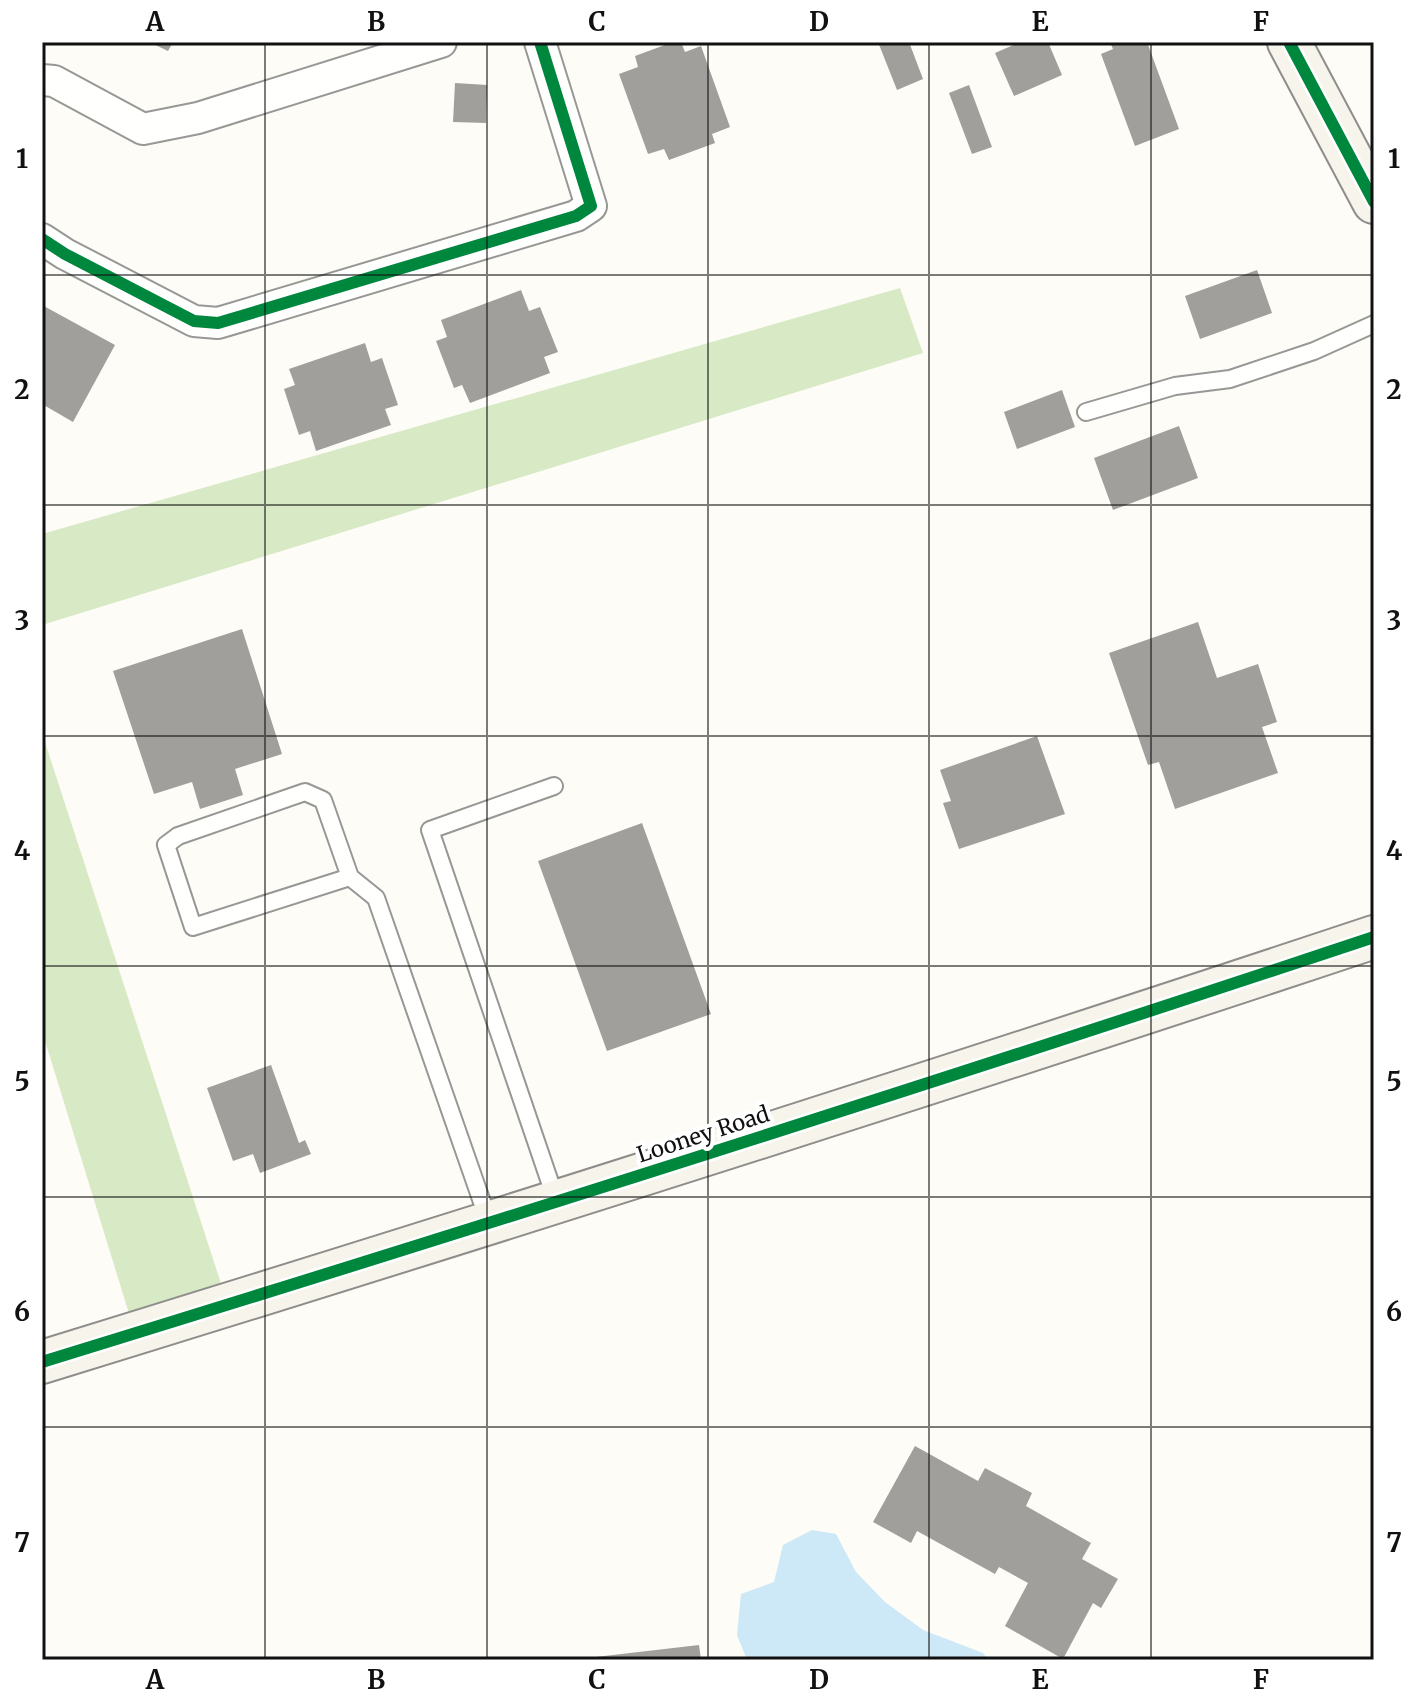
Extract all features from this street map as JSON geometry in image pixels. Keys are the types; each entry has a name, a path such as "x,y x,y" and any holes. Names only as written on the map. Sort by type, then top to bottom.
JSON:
{"street":[{"path":"42,80 54,81 143,129 198,118 441,42"},
{"path":"42,239 194,321 218,323 576,216 591,206 540,42"},
{"path":"1289,42 1374,202"},
{"name":"Looney Road","path":"42,1362 557,1202 1374,937"}],"lane":[{"path":"1086,412 1175,386 1230,379 1314,351 1374,324"},
{"path":"554,786 430,830 557,1202"},
{"path":"350,877 193,927 166,845 178,836 305,792 323,800 350,877 376,898 490,1223"}],"green space":[{"path":"900,288 923,353 42,625 42,534"},
{"path":"42,733 228,1305 135,1333 42,1031"}],"water":[{"path":"812,1530 836,1534 856,1572 885,1602 923,1630 983,1653 988,1660 747,1660 737,1635 741,1594 774,1582 783,1545"}],"building":[{"path":"149,42 173,42 168,51"},
{"path":"681,42 685,52 701,46 730,127 712,134 715,143 669,160 664,149 648,154 619,74 638,67 635,56"},
{"path":"878,42 909,42 923,79 897,90"},
{"path":"1020,42 1048,42 1062,75 1014,96 995,53"},
{"path":"1110,42 1147,42 1179,129 1135,146 1101,54 1113,49"},
{"path":"455,83 487,85 486,123 453,122"},
{"path":"969,85 992,147 972,154 949,93"},
{"path":"1257,270 1272,313 1200,339 1185,296"},
{"path":"521,290 529,311 540,307 558,352 544,357 550,373 470,403 462,385 454,388 436,341 447,337 441,320"},
{"path":"42,305 115,345 73,422 42,404"},
{"path":"365,343 371,362 382,358 398,405 385,409 391,425 316,451 310,431 299,435 284,389 295,385 289,369"},
{"path":"1062,390 1075,427 1017,449 1004,412"},
{"path":"1179,426 1198,478 1113,510 1094,458"},
{"path":"1198,622 1217,678 1258,664 1277,722 1262,727 1278,773 1175,809 1159,762 1148,765 1109,653"},
{"path":"242,629 282,754 235,769 243,795 200,809 192,782 154,794 113,671"},
{"path":"1037,736 1065,814 959,849 943,803 951,801 940,770"},
{"path":"642,823 711,1014 607,1051 538,861"},
{"path":"271,1065 299,1143 305,1140 311,1154 260,1173 253,1154 233,1161 207,1088"},
{"path":"915,1446 978,1481 985,1468 1032,1493 1026,1506 1091,1543 1082,1559 1118,1579 1101,1608 1093,1603 1063,1659 1005,1626 1028,1583 999,1567 995,1574 917,1531 911,1543 873,1522"},
{"path":"699,1645 701,1660 587,1660 587,1658"}],"cycle path":[{"path":"42,239 194,321 218,323 576,216 591,206 540,42"},
{"path":"1289,42 1374,202"},
{"path":"42,1362 709,1153 1374,937"}]}
